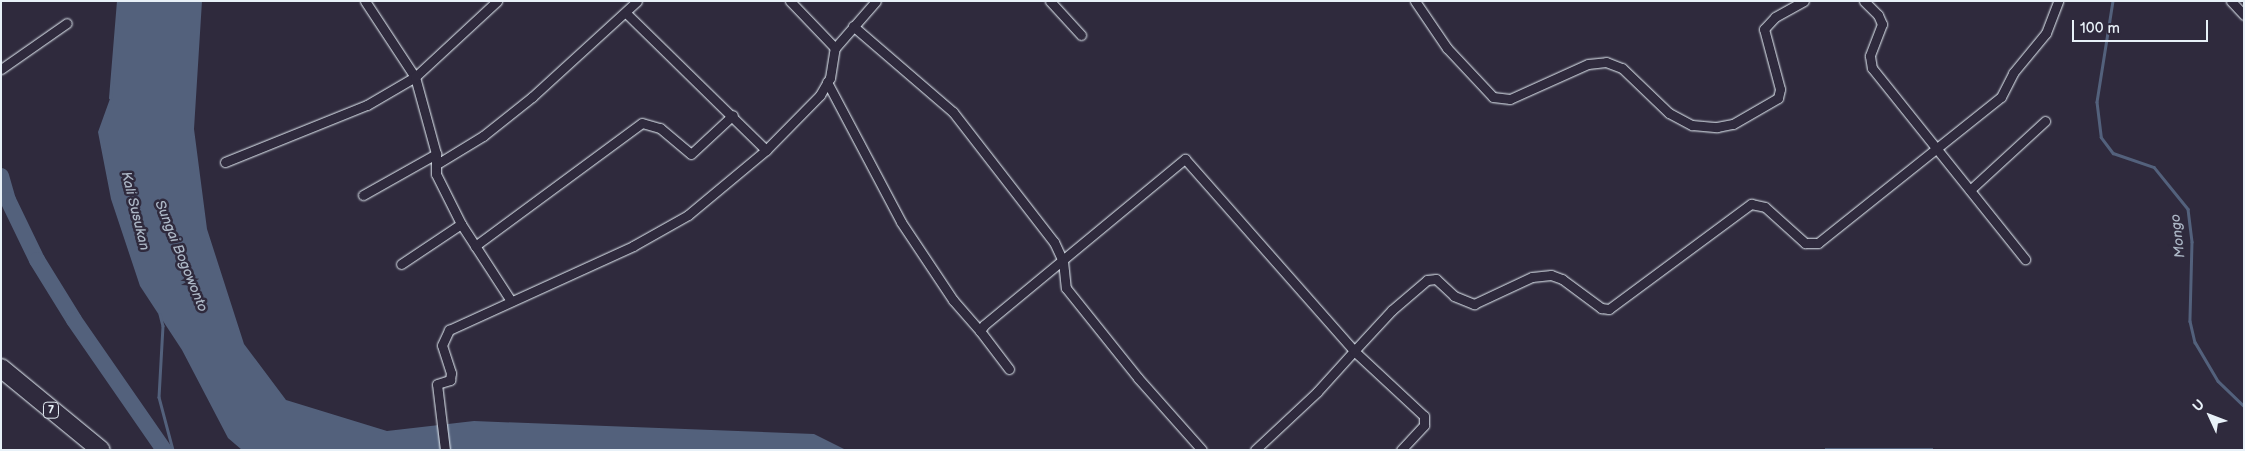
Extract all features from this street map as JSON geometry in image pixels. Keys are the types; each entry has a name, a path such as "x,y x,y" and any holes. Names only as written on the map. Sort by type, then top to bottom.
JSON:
{"highway":[{"name":"7","path":"1,368 101,450"}],"street":[{"path":"365,1 415,77 436,154 436,174 461,224 511,301"},
{"path":"224,162 367,105 415,77 497,1"},
{"path":"437,164 483,136 532,98 637,1"},
{"path":"790,1 835,48"},
{"path":"445,450 437,384 450,380 451,373 442,345 449,330 633,246 688,215 766,150 820,94 827,82 835,48 876,1"},
{"path":"1050,1 1082,35"},
{"path":"1416,1 1447,48 1493,97 1510,99 1583,66 1606,62 1622,68 1669,113 1692,125 1717,127 1733,124 1778,98 1780,89 1764,28 1775,17 1804,1"},
{"path":"1864,1 1878,15 1882,24 1870,56 1872,68 2025,259"},
{"path":"1255,450 1317,392 1392,310 1429,279 1436,280 1454,296 1474,304 1532,277 1551,275 1562,278 1601,308 1609,309 1751,204 1765,207 1805,242 1818,243 2006,92 2013,73 2046,33 2058,1"},
{"path":"2231,1 2244,15"},
{"path":"626,13 766,150"},
{"path":"1,69 67,23"},
{"path":"853,26 953,112 1054,242 1063,261 1066,288 1138,378 1202,450"},
{"path":"827,82 901,222 953,300 1009,369"},
{"path":"475,246 642,123 660,128 691,154 733,116"},
{"path":"1970,190 2044,121"},
{"path":"363,195 436,154"},
{"path":"980,331 1185,159 1354,351 1425,417 1424,424 1401,450"},
{"path":"401,264 461,224"}],"water":[{"name":"Sungai Bogowonto","path":"119,1 202,1 194,129 207,229 244,344 286,400 387,431 474,421 814,434 846,450 242,450 228,438 182,350 140,286 111,199 98,132 111,96"},
{"path":"1825,448 1933,448 1933,450 1825,450"}],"waterway":[{"name":"Kali Susukan","path":"110,98 118,1"},
{"name":"Mongo","path":"2113,1 2097,102 2101,137 2113,153 2154,167 2188,209 2192,242 2190,321 2195,342 2218,381 2244,406"},
{"path":"1,176 8,200 37,260 74,320 164,450"},
{"name":"Kali Susukan","path":"160,314 163,326 159,397 173,450"}]}
